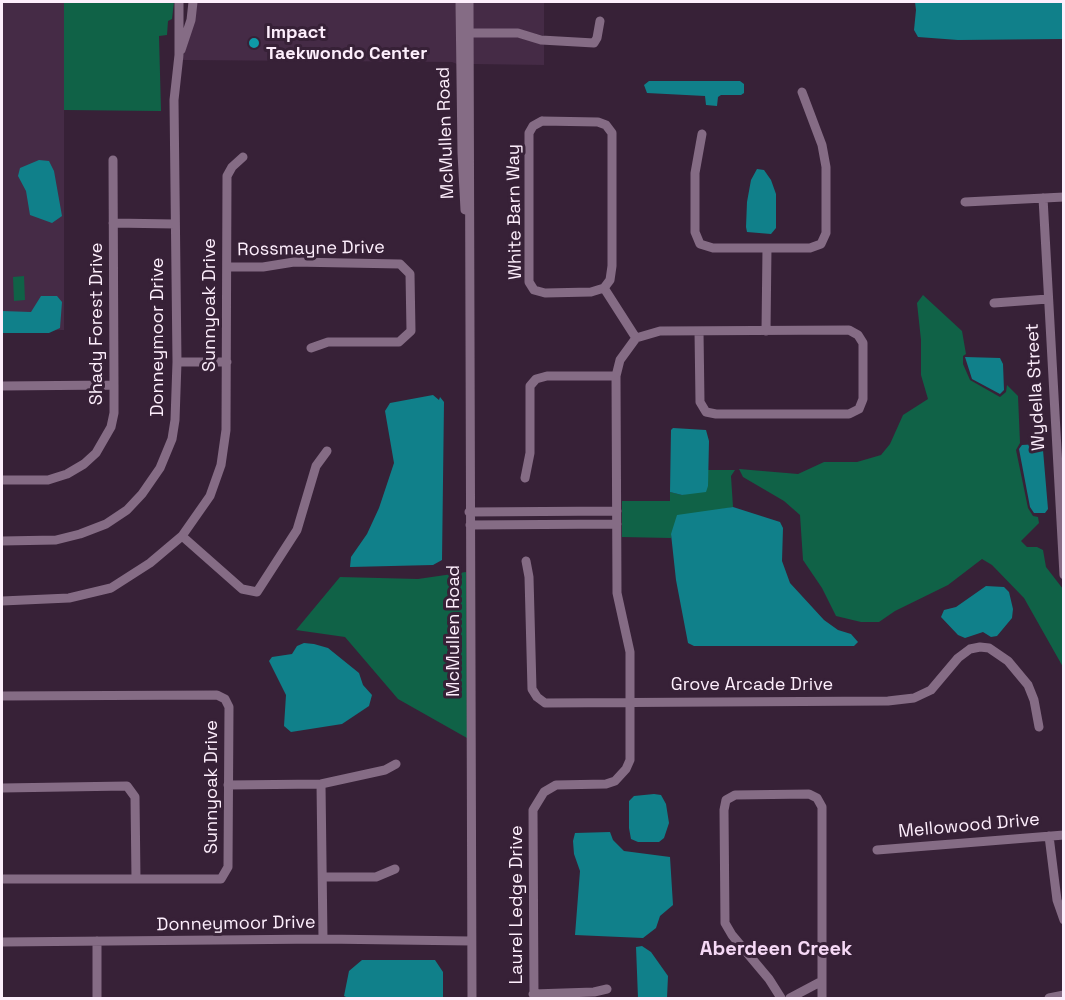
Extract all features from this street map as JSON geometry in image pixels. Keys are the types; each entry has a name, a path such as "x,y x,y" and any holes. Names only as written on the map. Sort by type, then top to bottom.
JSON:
{"street":[{"name":"Donneymoor Drive","path":"2,542 56,540 106,524 127,510 142,494 160,468 172,439 177,362 174,100 179,55 179,2"},
{"name":"Donneymoor Drive","path":"179,55 191,20 193,2"},
{"name":"McMullen Road","path":"460,2 469,263 472,999"},
{"name":"McMullen Road","path":"467,190 469,2"},
{"path":"470,33 518,33 541,40 594,43 600,21"},
{"path":"702,134 695,173 695,232 700,244 713,248 810,248 821,244 826,232 825,167 822,146 802,92"},
{"name":"White Barn Way","path":"542,121 598,122 606,125 612,133 612,266 610,280 604,288 591,292 545,293 534,290 529,282 529,133 533,126 542,121"},
{"name":"Sunnyoak Drive","path":"2,601 69,598 111,588 150,563 182,536 210,496 221,465 226,430 227,176 232,167 243,157"},
{"name":"Shady Forest Drive","path":"2,480 48,480 67,474 84,464 96,453 111,427 114,414 113,160"},
{"path":"965,202 1064,197"},
{"name":"Wydella Street","path":"1043,198 1064,575"},
{"path":"113,223 175,224"},
{"path":"766,248 766,331"},
{"name":"Rossmayne Drive","path":"227,267 263,267 294,262 400,264 410,274 411,331 399,342 328,342 311,348"},
{"path":"604,288 636,339 660,331 849,330 858,335 863,343 863,399 859,409 849,414 716,414 706,412 700,402 699,331"},
{"path":"994,303 1048,299"},
{"name":"Laurel Ledge Drive","path":"534,996 533,810 544,792 556,786 606,784 615,781 626,770 630,759 630,652 617,593 616,376 620,360 636,339"},
{"path":"177,362 227,362"},
{"path":"525,478 530,453 530,386 536,379 547,376 616,376"},
{"path":"2,386 114,385"},
{"path":"182,536 242,589 257,592 297,530 316,466 327,451"},
{"path":"469,512 617,512"},
{"path":"470,525 617,524"},
{"name":"Grove Arcade Drive","path":"526,561 529,577 532,689 537,698 545,703 877,701 914,698 931,690 958,658 970,649 980,646 989,648 1008,661 1028,685 1034,700 1038,727"},
{"name":"Sunnyoak Drive","path":"2,696 217,695 225,699 229,706 228,867 222,879 2,879"},
{"path":"228,785 321,784 385,771 396,764"},
{"path":"321,784 323,939"},
{"path":"2,788 127,786 135,797 136,879"},
{"path":"781,999 769,979 732,935 725,923 724,810 726,800 735,795 809,794 817,798 822,807 822,999"},
{"name":"Mellowood Drive","path":"877,850 1064,835"},
{"path":"1048,836 1057,900 1064,920"},
{"path":"323,877 376,877 395,869"},
{"name":"Donneymoor Drive","path":"2,942 323,939 471,941"},
{"path":"97,941 97,999"},
{"path":"790,999 822,981"},
{"path":"534,996 607,989"},
{"path":"1049,999 1064,995"}],"shaded area":[{"path":"2,2 64,2 64,330 2,331"},
{"path":"197,2 456,2 457,64 452,62 182,60"},
{"path":"473,2 544,2 544,36 518,29 473,29"},
{"path":"473,37 517,37 544,44 544,65 473,64"}],"green space":[{"path":"64,2 174,2 172,19 168,21 167,35 159,36 161,111 64,110"},
{"path":"24,276 25,300 14,301 13,277"},
{"path":"923,295 962,331 966,354 963,356 963,364 970,380 1000,397 1006,392 1007,385 1018,396 1020,443 1016,450 1028,508 1033,516 1038,517 1039,523 1021,541 1027,547 1037,547 1043,550 1046,567 1063,589 1063,667 1024,598 992,565 982,559 948,585 895,611 879,622 861,622 836,616 822,588 803,560 800,515 784,501 743,477 739,469 798,474 824,462 857,462 881,455 890,444 903,415 928,399 921,375 921,340 917,303"},
{"path":"708,470 735,470 731,476 733,507 714,511 671,534 671,538 622,537 622,501 670,501 670,492 682,495 708,486"},
{"path":"466,572 467,738 398,699 345,637 296,630 340,577 418,579"}],"water":[{"path":"915,2 1063,2 1063,39 958,40 918,37 914,30"},
{"path":"649,81 740,81 744,84 744,93 721,95 718,97 717,106 706,105 705,96 647,93 644,85"},
{"path":"39,160 49,161 54,171 62,216 52,223 30,215 26,191 18,176 20,168"},
{"path":"757,169 764,170 776,194 776,228 771,234 747,232 747,202 751,180"},
{"path":"41,296 57,296 62,302 60,328 49,333 2,333 2,311 31,312"},
{"path":"965,357 1000,358 1003,364 1004,390 1000,394 972,379"},
{"path":"433,395 439,400 440,397 444,402 442,560 433,565 350,567 351,557 367,534 379,508 394,463 385,411 390,403"},
{"path":"673,428 706,430 709,441 706,492 682,495 670,492 671,430"},
{"path":"1039,444 1043,450 1048,509 1045,513 1034,513 1030,507 1019,449 1022,445"},
{"path":"733,507 780,522 783,528 782,561 790,583 824,620 838,630 851,634 858,642 854,646 694,646 688,643 676,580 671,534 677,515"},
{"path":"986,586 1004,587 1009,592 1013,609 1012,618 997,636 991,637 983,632 965,638 958,635 941,617 944,610 956,607"},
{"path":"304,643 328,648 359,673 363,685 372,695 369,706 342,724 291,732 284,726 286,695 269,661 272,657 292,654 297,646"},
{"path":"661,795 666,804 669,823 664,838 659,842 638,842 631,839 629,801 634,796"},
{"path":"610,832 613,840 624,851 670,857 673,905 660,916 656,928 643,938 575,935 580,871 574,854 575,833"},
{"path":"642,946 651,952 668,976 667,998 638,998 636,947"},
{"path":"362,960 435,960 443,972 443,998 348,998 344,996 349,971"}],"place":[{"name":"Impact Taekwondo Center","path":"254,43"}],"district":[{"name":"Aberdeen Creek","path":"776,950"}]}
